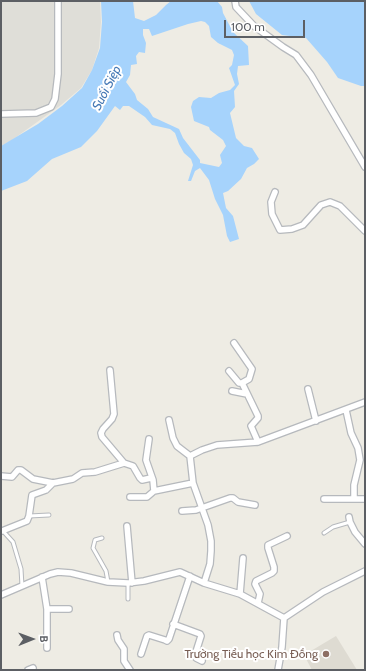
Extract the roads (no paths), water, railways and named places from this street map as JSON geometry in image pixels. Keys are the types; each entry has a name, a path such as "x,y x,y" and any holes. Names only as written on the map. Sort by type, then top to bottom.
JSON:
{"street":[{"path":"1,114 36,113 51,107 55,99 58,74 58,1"},
{"path":"235,1 236,7 254,26 283,48 296,55 311,75 365,167"},
{"path":"275,192 271,202 272,214 280,230 292,230 303,225 321,205 330,202 340,206 365,231"},
{"path":"234,343 252,369 249,378 242,383"},
{"path":"110,370 114,414 112,419 103,429 102,437 124,463 133,466 142,480 152,478"},
{"path":"229,370 239,382 242,383 258,416 251,426 258,442"},
{"path":"308,389 316,421"},
{"path":"232,391 247,394"},
{"path":"190,456 217,445 258,442 365,402"},
{"path":"346,410 352,433 358,448 360,460 354,485 354,499"},
{"path":"169,420 173,438 177,446 190,456 193,483 211,541 210,564 204,583"},
{"path":"149,439 146,460 152,478 154,491"},
{"path":"1,476 13,477 18,470 21,470 33,479 53,483 73,479 82,473 95,472 124,463"},
{"path":"2,530 26,521 29,516 32,495 46,490 53,483"},
{"path":"130,497 147,497 154,491 193,483"},
{"path":"182,511 196,510 230,498 233,498 238,502 255,505"},
{"path":"324,499 365,499"},
{"path":"349,520 365,544"},
{"path":"127,526 130,583"},
{"path":"258,603 260,594 255,584 256,581 274,571 268,545 287,536"},
{"path":"240,594 243,558"},
{"path":"284,618 323,592 365,571"},
{"path":"1,595 54,573 64,572 108,582 130,583 144,582 180,572 204,583 240,594 284,618"},
{"path":"141,654 147,636 151,635 167,641 169,639 190,576"},
{"path":"42,577 47,609 47,648"},
{"path":"47,609 69,609"},
{"path":"278,670 282,647 284,618"},
{"path":"173,624 200,634 201,636 196,658 202,661"},
{"path":"117,635 118,640 124,649 124,661 130,670"}],"lane":[{"path":"29,516 49,515"},
{"path":"324,533 349,520"},
{"path":"2,530 13,542 21,570 22,586"},
{"path":"102,538 95,540 93,548 106,571 108,582"},
{"path":"128,599 130,583"}],"water":[{"name":"Suối Siệp","path":"101,1 133,1 135,18 144,21 156,15 171,1 217,1 222,7 223,13 233,32 248,46 249,65 238,66 237,74 239,84 234,91 235,107 230,113 236,138 244,146 252,148 259,159 247,168 241,179 228,191 223,193 226,208 233,216 239,239 230,242 227,236 223,215 215,199 209,180 200,168 195,171 191,181 188,181 193,165 191,159 184,153 175,133 170,129 152,125 145,117 129,106 123,106 120,110 115,106 97,131 81,147 52,159 27,181 1,191 1,146 38,124 62,106 82,88 92,70 100,48 102,22","holes":["201,21 205,22 209,26 211,37 218,43 232,50 234,55 232,65 229,68 235,85 230,90 219,93 211,98 199,97 193,101 191,107 194,121 209,127 210,130 223,140 226,146 220,155 222,163 219,167 200,163 200,160 183,138 179,129 153,117 148,109 137,100 135,94 126,82 130,75 131,65 137,64 136,56 139,52 145,53 146,43 143,35 143,29 149,29 152,36 188,24"]},
{"path":"249,1 365,1 365,86 338,78 327,62 306,38 282,35 256,14"}],"place":[{"name":"Trường Tiểu học Kim Đồng","path":"326,654"}]}
